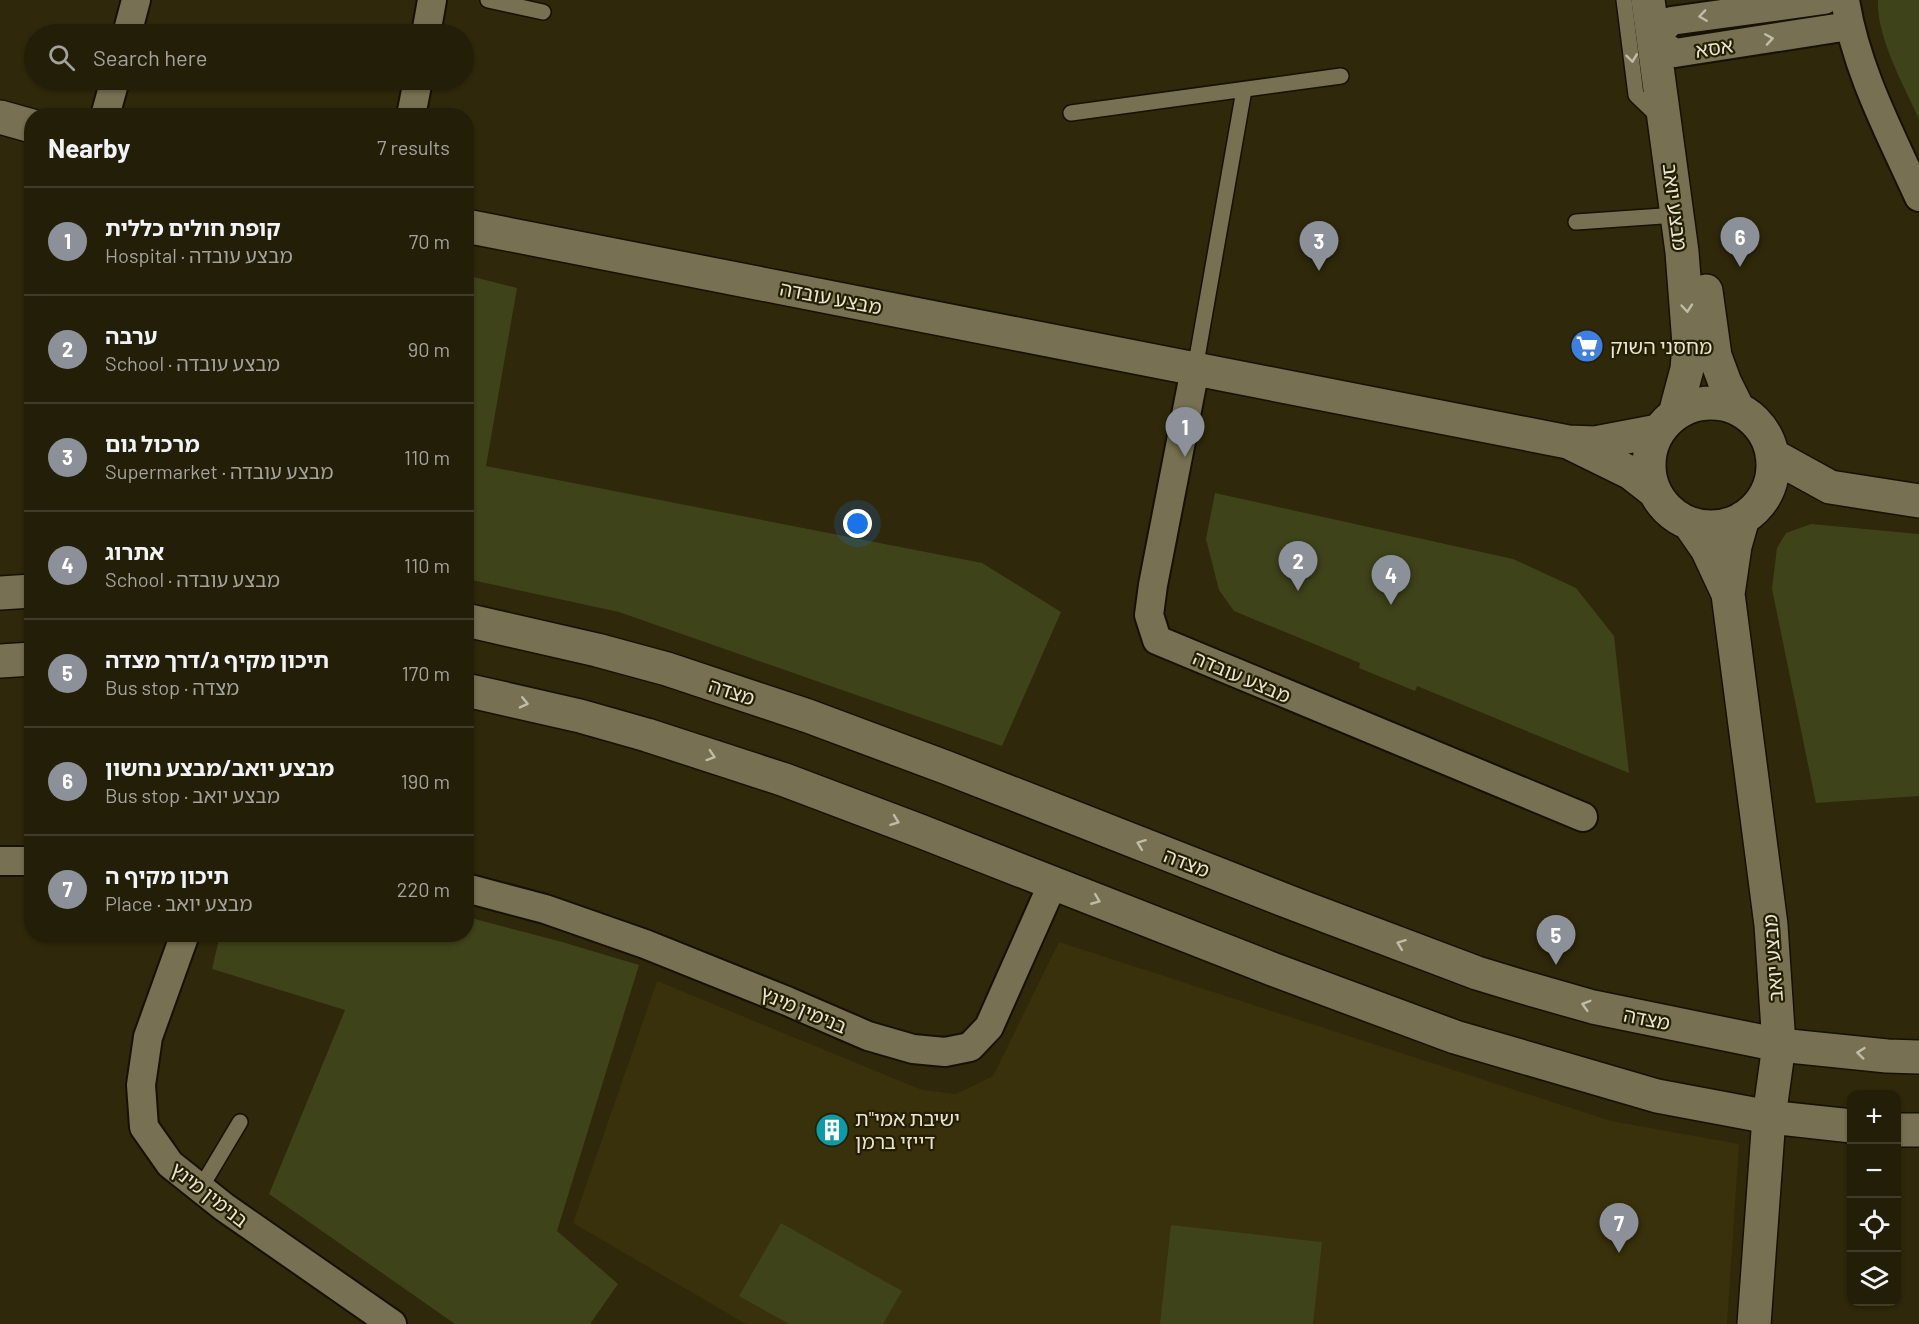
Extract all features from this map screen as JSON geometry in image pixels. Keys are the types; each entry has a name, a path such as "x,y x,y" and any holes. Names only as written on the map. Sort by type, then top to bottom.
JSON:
{"street":[{"path":"130,24 136,0"},
{"path":"428,24 432,0"},
{"name":"אסא","path":"1663,23 1824,0"},
{"name":"אסא","path":"1663,23 1847,13 1866,79 1919,197"},
{"name":"מבצע יואב","path":"1663,23 1664,122 1682,252 1689,344 1687,369 1667,422"},
{"name":"מבצע יואב","path":"1663,23 1713,345 1725,383 1738,410"},
{"path":"107,108 112,90"},
{"path":"413,108 416,90"},
{"path":"0,117 24,124"},
{"name":"מבצע עובדה","path":"474,228 1568,442 1595,443 1667,422"},
{"name":"מבצע עובדה","path":"1195,369 1153,585 1149,615 1157,640 1583,817"},
{"path":"1752,511 1769,489 1773,472 1772,455 1766,436 1755,421 1723,404 1706,403 1690,407 1667,422 1650,450 1648,471 1654,491 1662,504 1689,523 1707,527 1726,526 1783,497 1830,487"},
{"name":"מבצע עובדה","path":"1568,442 1610,461 1631,473 1654,491"},
{"path":"1772,455 1830,487 1919,501"},
{"name":"מבצע יואב","path":"1752,511 1735,546 1728,594 1771,925 1779,1045 1769,1116 1754,1324"},
{"name":"מבצע יואב","path":"1689,523 1707,549 1728,594"},
{"path":"0,593 24,592"},
{"name":"מצדה","path":"474,622 597,650 808,716 1477,973 1593,1007 1779,1045 1919,1057"},
{"path":"0,661 24,660"},
{"path":"474,692 580,716 658,738 785,780 1272,969 1455,1037 1658,1096 1769,1116 1847,1126"},
{"path":"0,861 24,861"},
{"name":"בנימין מינץ","path":"474,890 545,909 645,944 868,1036 913,1048 945,1052 970,1047 989,1027 1053,883"},
{"name":"בנימין מינץ","path":"182,942 148,1037 141,1085 144,1127 170,1164 200,1189 392,1324"},
{"path":"1901,1130 1919,1131"}],"lane":[{"path":"488,0 543,12"},
{"path":"1624,0 1636,95 1664,122"},
{"path":"1071,113 1341,76"},
{"path":"1195,369 1244,90"},
{"path":"1576,222 1677,215"},
{"path":"200,1189 240,1122"}],"shaded area":[{"path":"1059,942 1611,1121 1739,1144 1727,1324 746,1324 573,1223 657,981 922,1090 956,1094 993,1076"}],"green space":[{"path":"1878,0 1919,0 1919,119 1886,45 1881,29"},
{"path":"474,277 517,288 486,466 982,563 1061,612 1002,746 619,612 474,581"},
{"path":"1215,493 1513,559 1576,588 1614,636 1629,773 1417,686 1415,691 1359,668 1360,663 1234,611 1219,590 1206,539"},
{"path":"1811,524 1919,534 1919,796 1816,803 1772,589 1777,548 1786,533"},
{"path":"474,919 639,965 557,1231 618,1284 590,1324 455,1324 269,1194 345,1010 212,969 218,942 474,942"},
{"path":"781,1223 902,1291 883,1324 789,1324 739,1296"},
{"path":"1171,1225 1322,1242 1313,1324 1160,1324"}],"place":[{"name":"מבצע יואב/מבצע נחשון","path":"1740,267"},
{"name":"מרכול גום","path":"1319,271"},
{"name":"מחסני השוק","path":"1587,346"},
{"name":"קופת חולים כללית","path":"1185,457"},
{"name":"ערבה","path":"1298,591"},
{"name":"אתרוג","path":"1391,605"},
{"name":"תיכון מקיף ג/דרך מצדה","path":"1556,965"},
{"name":"ישיבת אמי\"ת דייזי ברמן","path":"832,1130"},
{"name":"תיכון מקיף ה","path":"1619,1253"}]}
